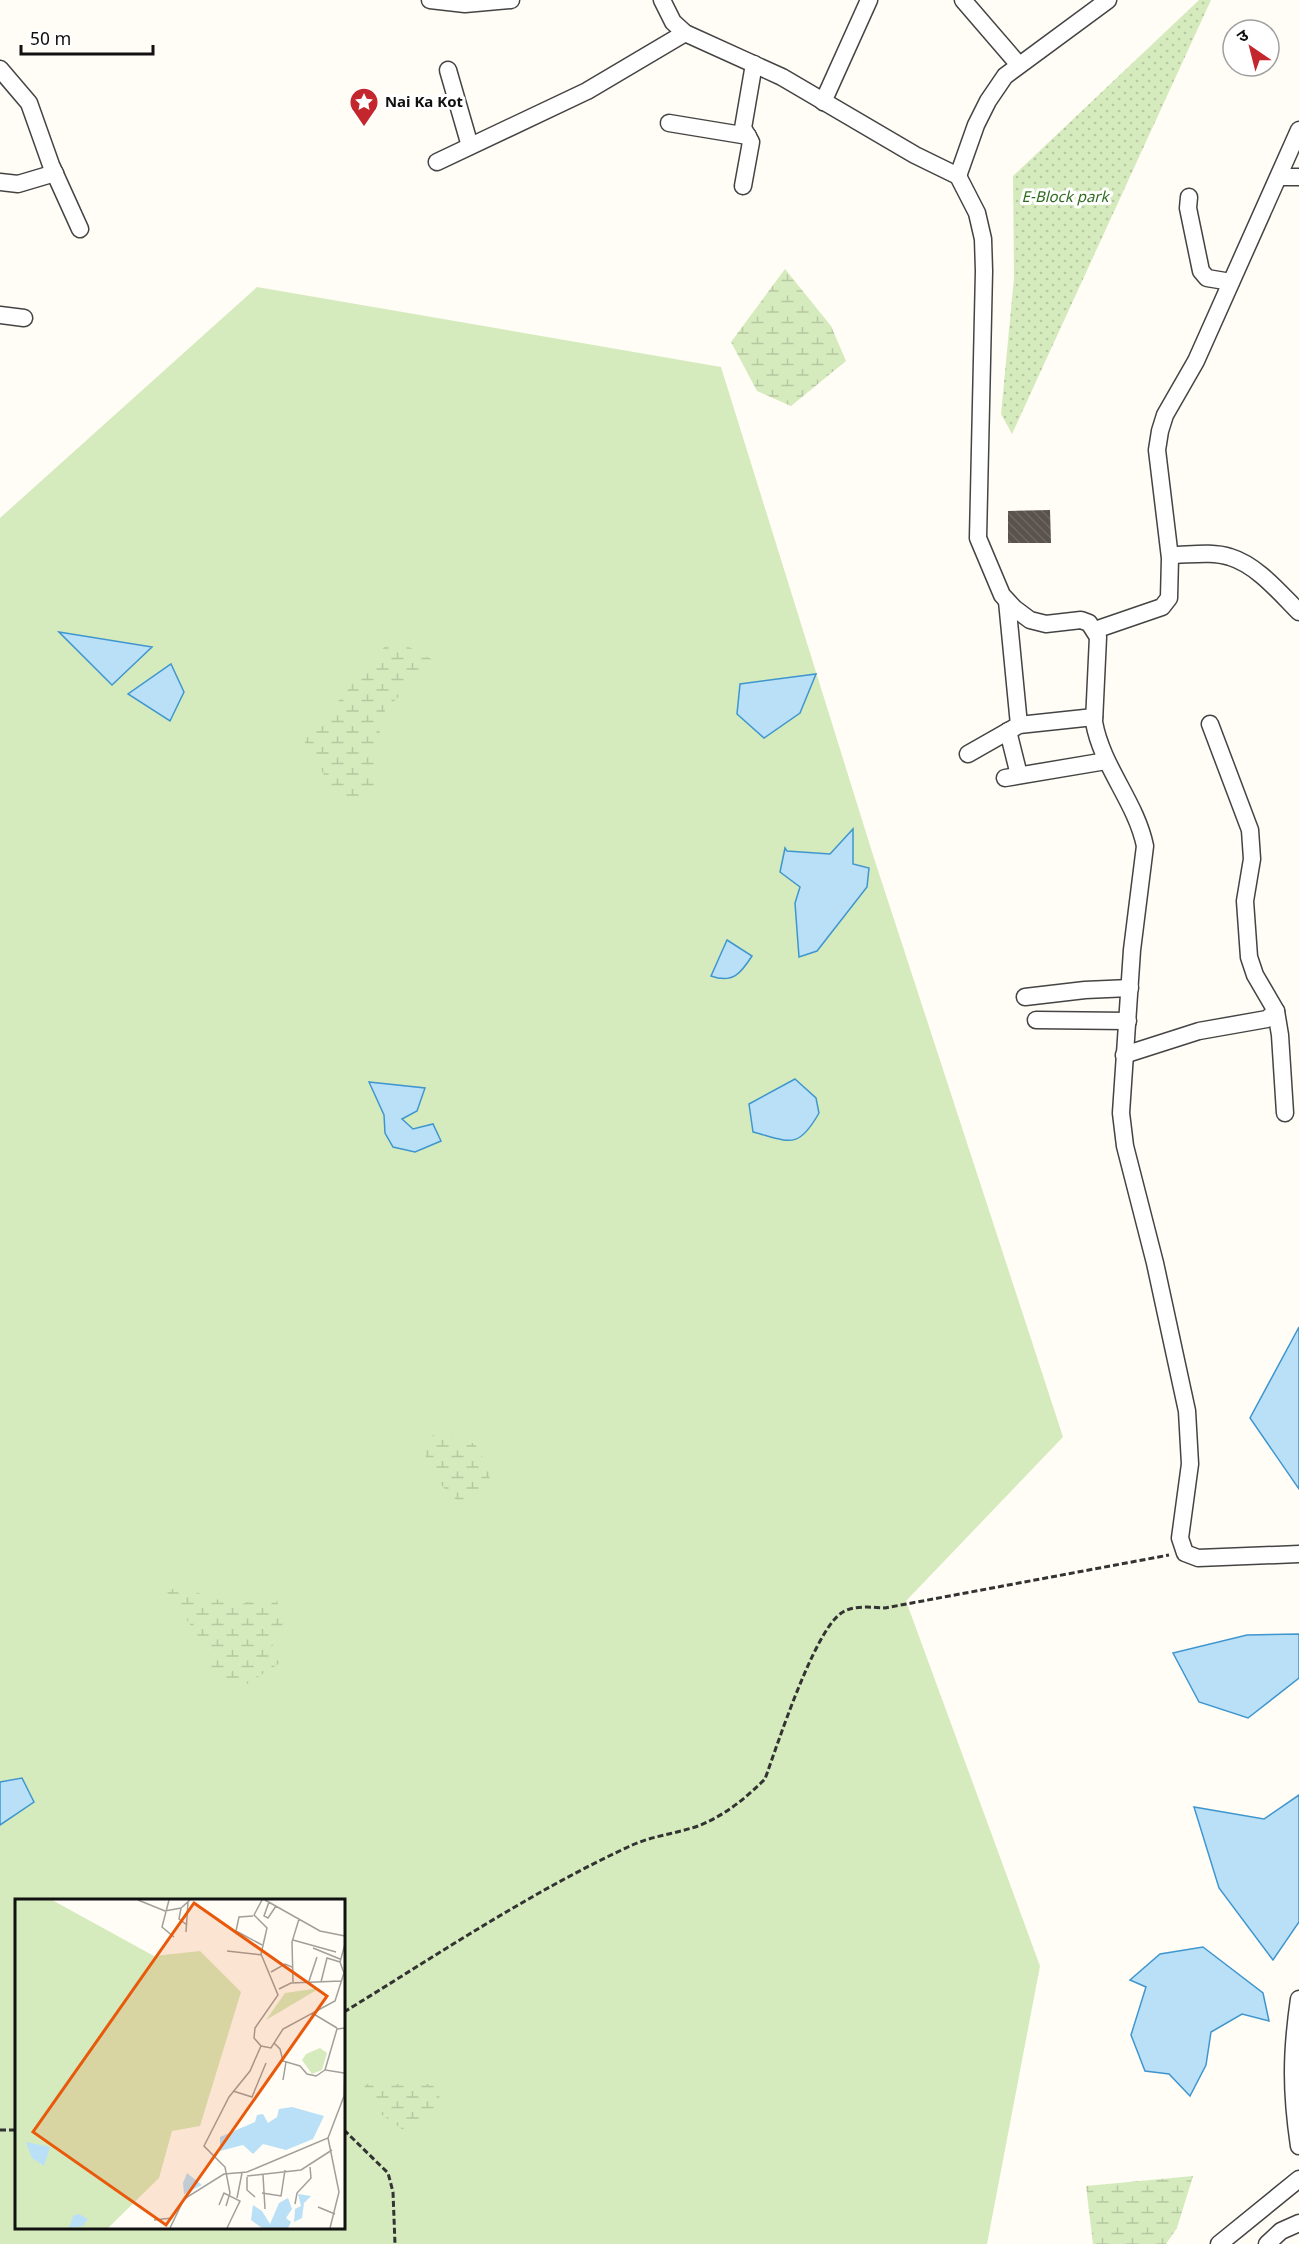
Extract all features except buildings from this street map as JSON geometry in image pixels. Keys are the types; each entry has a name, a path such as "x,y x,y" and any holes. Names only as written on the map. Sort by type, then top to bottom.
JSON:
{"street":[{"path":"430,0 465,4 511,0"},
{"path":"662,0 673,22 685,33 754,64 915,155 958,176 977,213 983,239 978,538 1007,601 1013,728 1012,777 1106,761"},
{"path":"823,102 869,0"},
{"path":"963,0 1019,65"},
{"path":"958,176 988,101 1005,76 1108,0"},
{"path":"437,162 587,91 685,33"},
{"path":"743,186 751,142 743,128 754,64"},
{"path":"0,69 29,103 54,173 80,228"},
{"path":"448,70 470,146"},
{"path":"669,123 748,136"},
{"path":"1095,630 1166,603 1170,590 1170,555 1157,450 1160,432 1166,415 1196,361 1299,130"},
{"path":"0,182 18,184 54,173"},
{"path":"1280,177 1299,177"},
{"path":"1189,197 1188,208 1202,270 1207,278 1231,282"},
{"path":"0,315 24,318"},
{"path":"1170,555 1221,555 1239,560 1272,585 1299,612"},
{"path":"1007,601 1030,620 1046,624 1081,620 1095,630 1098,638 1094,717 1096,734 1106,761 1142,831 1145,846 1132,950 1121,1113 1125,1146 1155,1263 1169,1338 1187,1411 1190,1464 1180,1538 1185,1553 1198,1558 1299,1554"},
{"path":"968,754 1013,728 1094,717"},
{"path":"1210,724 1250,830 1252,859 1245,901 1249,957 1255,975 1276,1011 1280,1035 1285,1113"},
{"path":"1025,997 1130,988"},
{"path":"1124,1055 1199,1031 1267,1019 1276,1011"},
{"path":"1036,1020 1128,1021"},
{"path":"1299,1999 1291,2050 1292,2098 1299,2146"},
{"path":"1220,2244 1299,2179"},
{"path":"1267,2244 1281,2231 1299,2223"}],"path":[{"path":"345,2011 519,1904 630,1846 699,1826 727,1811 750,1794 765,1779 815,1652 826,1628 841,1613 864,1606 885,1608 1185,1553"},
{"path":"345,2131 388,2173 393,2192 395,2244"}],"green space":[{"name":"E-Block park","path":"1199,0 1211,0 1012,434 1001,414 1014,278 1013,176"},
{"path":"785,269 831,326 846,361 791,406 757,391 731,342"},
{"path":"257,287 721,367 873,855 1063,1437 906,1601 1040,1966 987,2244 0,2244 0,518"},
{"path":"392,638 435,661 385,710 374,756 375,791 340,802 304,741"},
{"path":"437,1431 475,1444 491,1472 488,1484 462,1504 436,1478 425,1454 423,1445"},
{"path":"178,1586 236,1606 275,1593 283,1623 271,1649 280,1663 247,1684 214,1677 206,1647 167,1592"},
{"path":"363,2084 444,2084 432,2118 410,2135 381,2114"},
{"path":"1193,2176 1177,2228 1166,2244 1093,2244 1086,2186"}],"water":[{"path":"59,632 152,647 112,685"},
{"path":"171,664 184,692 170,721 128,694"},
{"path":"816,674 800,713 764,738 737,714 740,684"},
{"path":"853,829 853,864 869,868 867,887 817,951 799,957 795,903 800,887 780,872 785,848 787,851 830,854"},
{"path":"727,940 752,956 740,972 731,978 711,976"},
{"path":"795,1079 816,1098 819,1113 812,1125 799,1138 792,1140 753,1132 749,1104"},
{"path":"369,1082 425,1088 417,1111 402,1119 413,1129 433,1124 441,1141 415,1152 393,1147 385,1133 384,1115"},
{"path":"1299,1327 1299,1489 1250,1418"},
{"path":"1299,1634 1299,1678 1248,1718 1199,1702 1173,1653 1247,1635"},
{"path":"22,1778 34,1802 0,1825 0,1782"},
{"path":"1299,1795 1299,1922 1273,1960 1219,1888 1194,1807 1264,1819"},
{"path":"1203,1947 1263,1993 1269,2021 1242,2014 1211,2032 1206,2065 1190,2096 1169,2074 1145,2071 1131,2035 1146,1987 1130,1980 1160,1954"}],"place":[{"name":"Nai Ka Kot","path":"364,128"}]}
